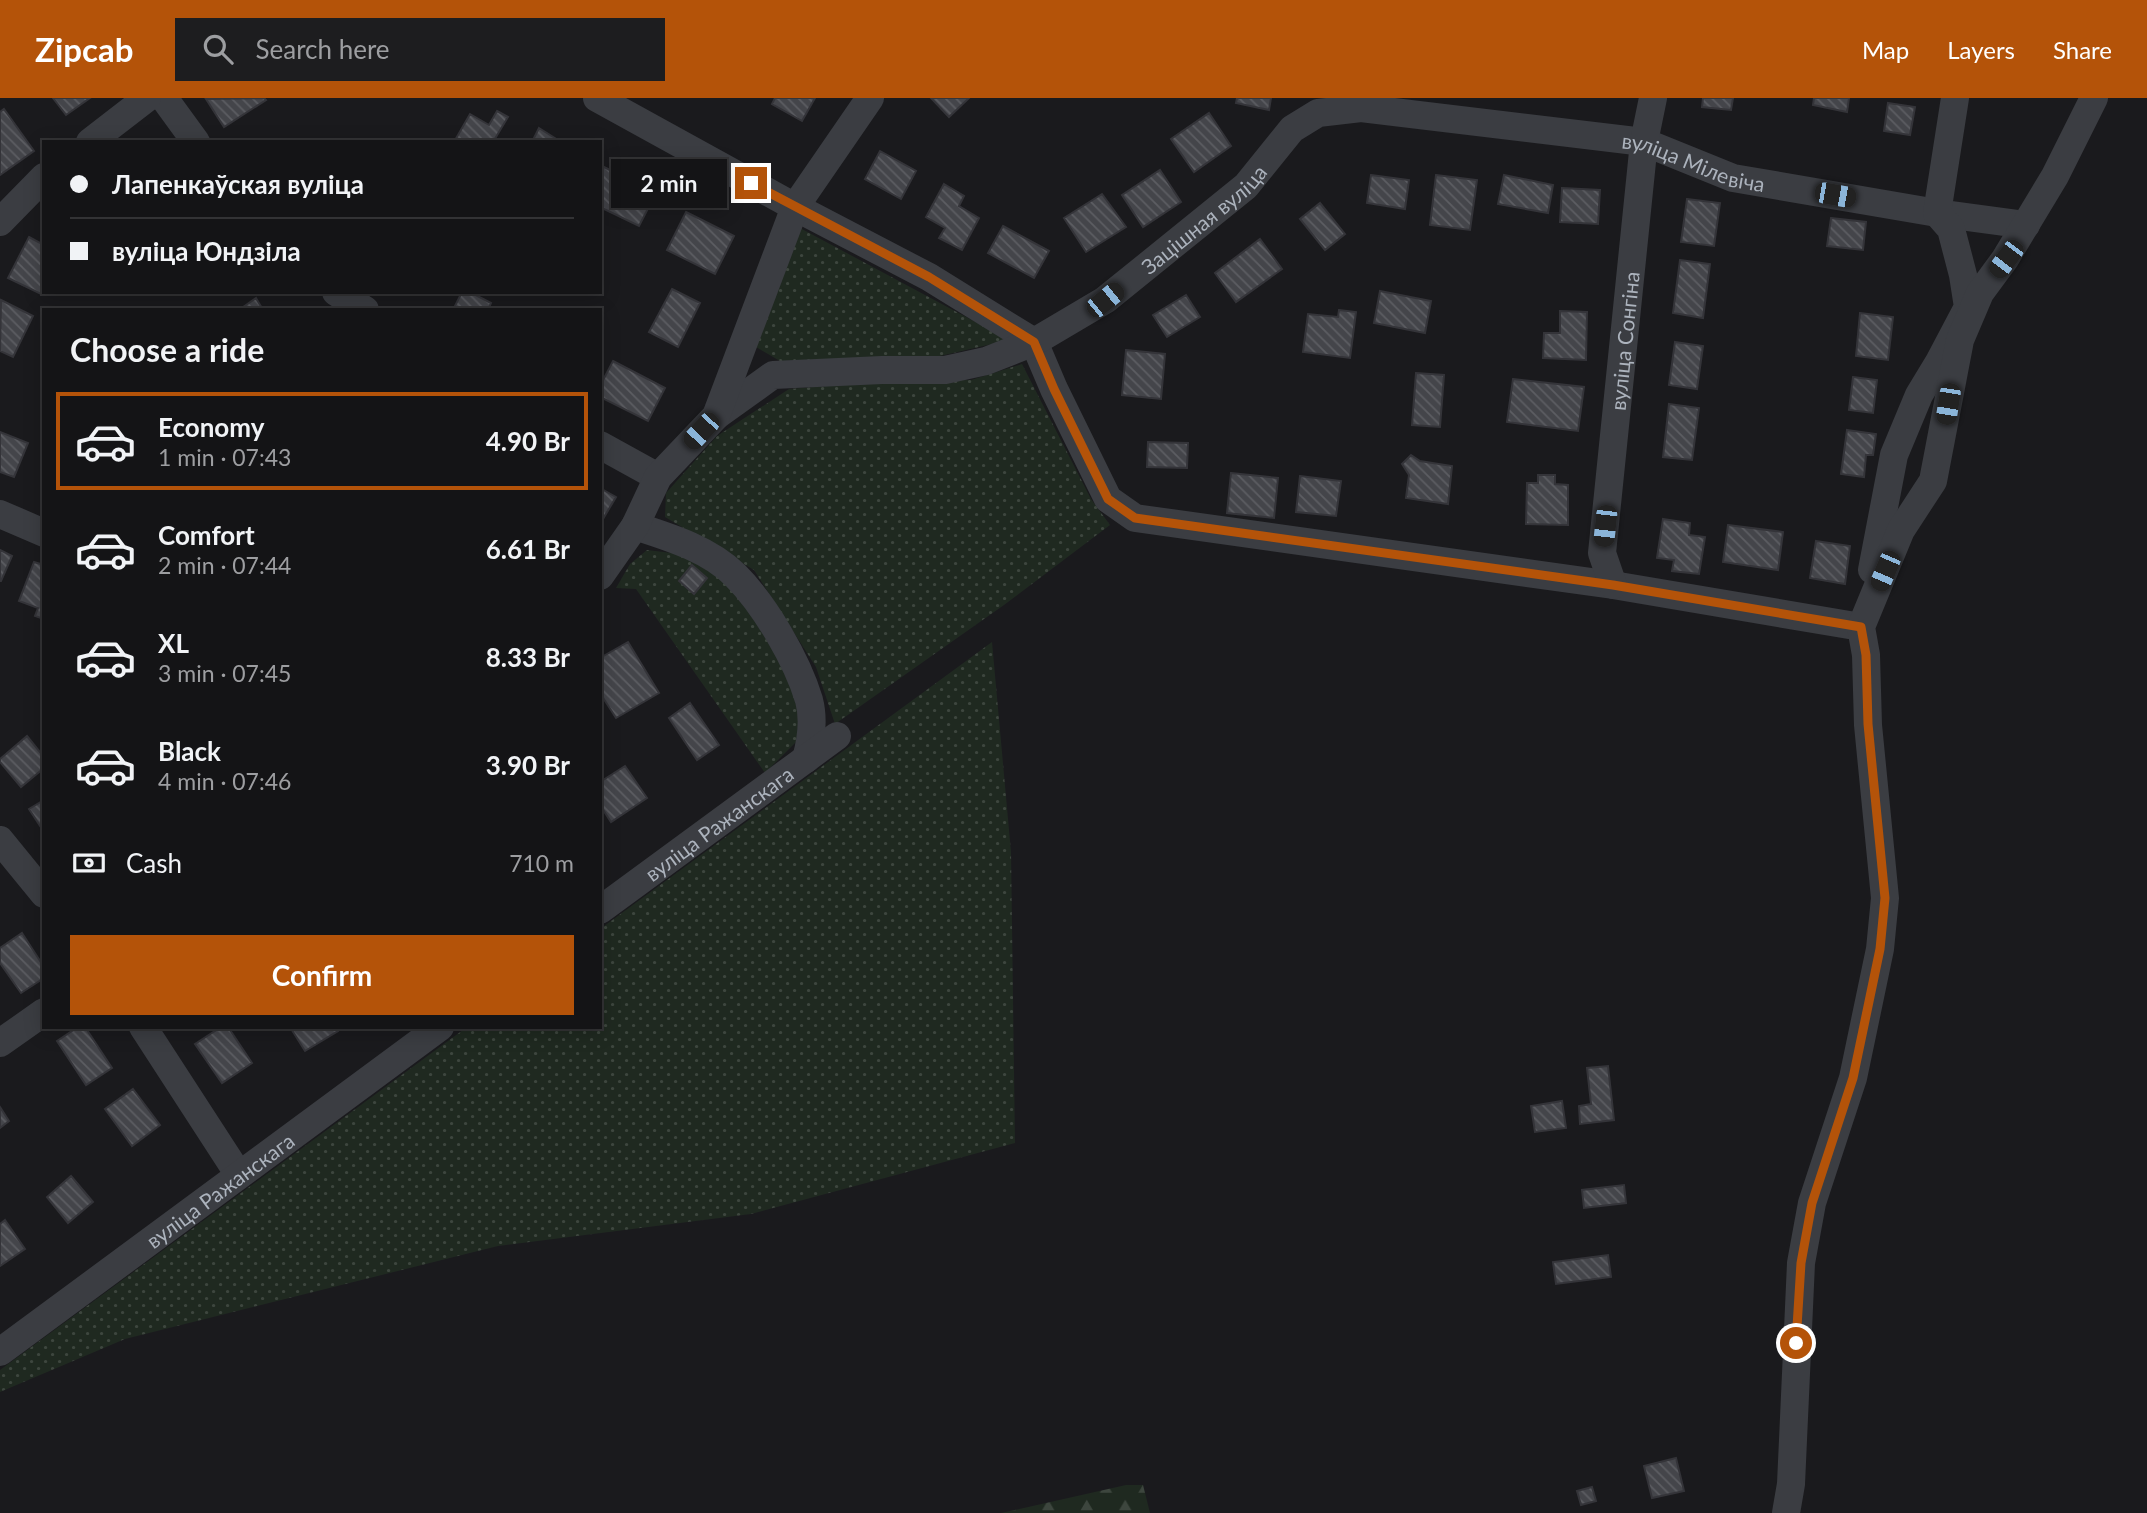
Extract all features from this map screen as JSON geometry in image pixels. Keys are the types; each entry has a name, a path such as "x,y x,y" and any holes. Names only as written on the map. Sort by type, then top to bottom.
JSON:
{"street":[{"path":"93,140 147,98"},
{"path":"164,98 195,140"},
{"path":"597,98 929,277 1034,342 1108,499 1135,518 1613,585 1861,627"},
{"path":"602,573 635,526 658,478 716,416 795,207 870,98"},
{"name":"вуліца Сонгіна","path":"1613,585 1602,553 1644,142 1653,98"},
{"path":"1786,1513 1791,1484 1801,1263 1812,1203 1853,1078 1868,1014 1880,949 1885,898 1868,724 1866,655 1861,627 1894,455 1919,395 1968,307 1951,229 1937,213 1955,98"},
{"path":"1861,627 1901,530 1933,481 1961,340 1980,293 2006,259 2055,176 2094,98"},
{"name":"вуліца Мілевіча","path":"1359,103 1644,142 1733,178 1937,213 2026,225"},
{"name":"Зацішная вуліца","path":"716,416 773,375 945,370 985,361 1034,342 1105,300 1246,186 1292,129 1318,113 1359,103"},
{"path":"0,222 42,179"},
{"path":"339,294 362,308"},
{"path":"602,446 658,478"},
{"path":"0,514 42,532"},
{"path":"635,526 696,548 734,575 766,615 796,668 810,703 812,739 807,759"},
{"name":"вуліца Ражанскага","path":"602,909 837,736"},
{"path":"0,840 42,892"},
{"path":"0,1042 42,1013"},
{"path":"144,1029 239,1175"},
{"name":"вуліца Ражанскага","path":"0,1352 437,1029"}],"green space":[{"path":"800,228 1009,340 936,357 780,361 756,347"},
{"path":"1022,364 1091,499 1110,525 1004,605 835,724 816,667 754,570 665,517 666,493 717,436 789,389 887,381 971,380"},
{"path":"647,550 680,554 728,579 763,623 799,701 799,739 765,773 636,589 616,588 630,564"},
{"path":"992,642 1011,852 1015,1143 751,1214 498,1246 125,1339 0,1392 0,1370 464,1029 602,1029 602,928"},
{"path":"1126,1485 1143,1485 1150,1513 1001,1513"}],"building":[{"path":"53,98 90,98 66,115"},
{"path":"775,98 815,98 802,121 772,104"},
{"path":"931,98 969,98 949,117"},
{"path":"1237,98 1271,98 1269,110 1236,103"},
{"path":"1703,98 1733,98 1731,110 1702,107"},
{"path":"1814,98 1849,98 1847,112 1813,105"},
{"path":"206,99 266,100 224,127"},
{"path":"1888,103 1915,107 1910,135 1884,131"},
{"path":"4,109 34,151 0,175 0,112"},
{"path":"497,111 508,117 494,140 455,140 470,114 489,125"},
{"path":"1209,113 1231,146 1194,172 1171,139"},
{"path":"539,128 558,140 533,140"},
{"path":"880,151 916,171 901,199 865,179"},
{"path":"604,167 656,193 639,226 602,208"},
{"path":"1160,170 1181,202 1143,227 1122,195"},
{"path":"1371,175 1409,180 1405,209 1367,203"},
{"path":"1436,175 1477,180 1470,230 1430,225"},
{"path":"1504,175 1553,185 1548,213 1498,204"},
{"path":"944,184 964,196 959,206 979,218 962,250 939,238 945,228 926,217"},
{"path":"1562,188 1600,190 1598,224 1560,222"},
{"path":"1102,194 1126,227 1086,252 1064,218"},
{"path":"1687,199 1720,203 1714,246 1681,242"},
{"path":"1320,203 1345,234 1325,250 1300,219"},
{"path":"686,212 734,236 715,274 667,250"},
{"path":"1831,218 1866,222 1863,250 1827,246"},
{"path":"1003,226 1049,251 1034,278 988,253"},
{"path":"29,237 42,244 41,294 8,278"},
{"path":"1260,239 1282,269 1236,302 1215,273"},
{"path":"1680,260 1710,264 1703,318 1673,313"},
{"path":"672,289 700,303 678,347 649,332"},
{"path":"1380,291 1431,301 1425,333 1374,323"},
{"path":"461,294 474,294 491,303 489,308 454,308"},
{"path":"1186,295 1200,317 1167,337 1153,315"},
{"path":"256,298 262,308 242,308"},
{"path":"1,300 33,316 13,357 0,351"},
{"path":"1339,310 1356,312 1350,358 1303,352 1308,314 1338,317"},
{"path":"1560,311 1587,312 1586,360 1543,358 1544,333 1560,333"},
{"path":"1860,313 1893,317 1888,360 1856,356"},
{"path":"1675,342 1703,346 1697,389 1669,385"},
{"path":"1126,350 1165,354 1161,399 1122,395"},
{"path":"613,361 665,388 648,421 602,398 602,382"},
{"path":"1416,373 1444,375 1440,427 1412,425"},
{"path":"1853,377 1877,380 1873,413 1849,410"},
{"path":"1513,379 1584,387 1578,431 1507,422"},
{"path":"1669,404 1699,408 1692,460 1663,457"},
{"path":"1847,430 1876,434 1873,455 1866,455 1864,477 1841,474"},
{"path":"0,432 28,443 14,477 0,472"},
{"path":"1148,442 1188,443 1187,468 1147,467"},
{"path":"1411,455 1420,461 1452,466 1448,504 1406,498 1409,475 1402,464"},
{"path":"1231,473 1278,478 1274,518 1227,513"},
{"path":"1538,475 1555,475 1555,484 1568,485 1568,525 1526,524 1527,483 1538,483"},
{"path":"1300,476 1341,481 1336,516 1296,512"},
{"path":"602,489 616,497 602,521"},
{"path":"1663,519 1690,523 1689,535 1705,537 1699,574 1672,571 1674,560 1657,558"},
{"path":"1728,525 1783,532 1778,570 1723,562"},
{"path":"1816,541 1850,546 1845,584 1810,578"},
{"path":"0,550 12,556 1,581 0,581"},
{"path":"34,562 42,564 42,618 35,616 38,608 19,601"},
{"path":"692,565 707,578 694,594 679,581"},
{"path":"628,642 659,693 616,718 602,696 602,657"},
{"path":"690,703 719,745 697,760 669,718"},
{"path":"27,736 42,755 42,770 21,787 0,759"},
{"path":"625,766 647,798 611,822 602,808 602,781"},
{"path":"42,801 42,829 29,809"},
{"path":"22,933 42,964 42,979 21,993 0,963 0,948"},
{"path":"75,1029 86,1029 112,1068 86,1085 57,1041"},
{"path":"218,1029 229,1029 252,1063 222,1083 195,1044"},
{"path":"291,1029 337,1029 338,1031 305,1051"},
{"path":"1608,1066 1614,1120 1580,1124 1579,1106 1591,1104 1587,1068"},
{"path":"133,1089 160,1125 132,1146 105,1109"},
{"path":"1562,1101 1566,1128 1535,1132 1531,1106"},
{"path":"0,1107 9,1121 0,1128"},
{"path":"71,1176 93,1202 68,1223 47,1197"},
{"path":"1624,1185 1626,1203 1584,1208 1582,1190"},
{"path":"5,1220 25,1249 0,1266 0,1224"},
{"path":"1608,1255 1611,1277 1556,1284 1553,1262"},
{"path":"1676,1458 1684,1491 1652,1498 1644,1466"},
{"path":"1592,1487 1596,1501 1581,1505 1577,1491"}],"route":[{"path":"751,183 929,277 1034,342 1108,499 1135,518 1613,585 1861,627 1866,655 1868,724 1885,898 1880,949 1853,1078 1812,1203 1801,1263 1796,1343"}]}
